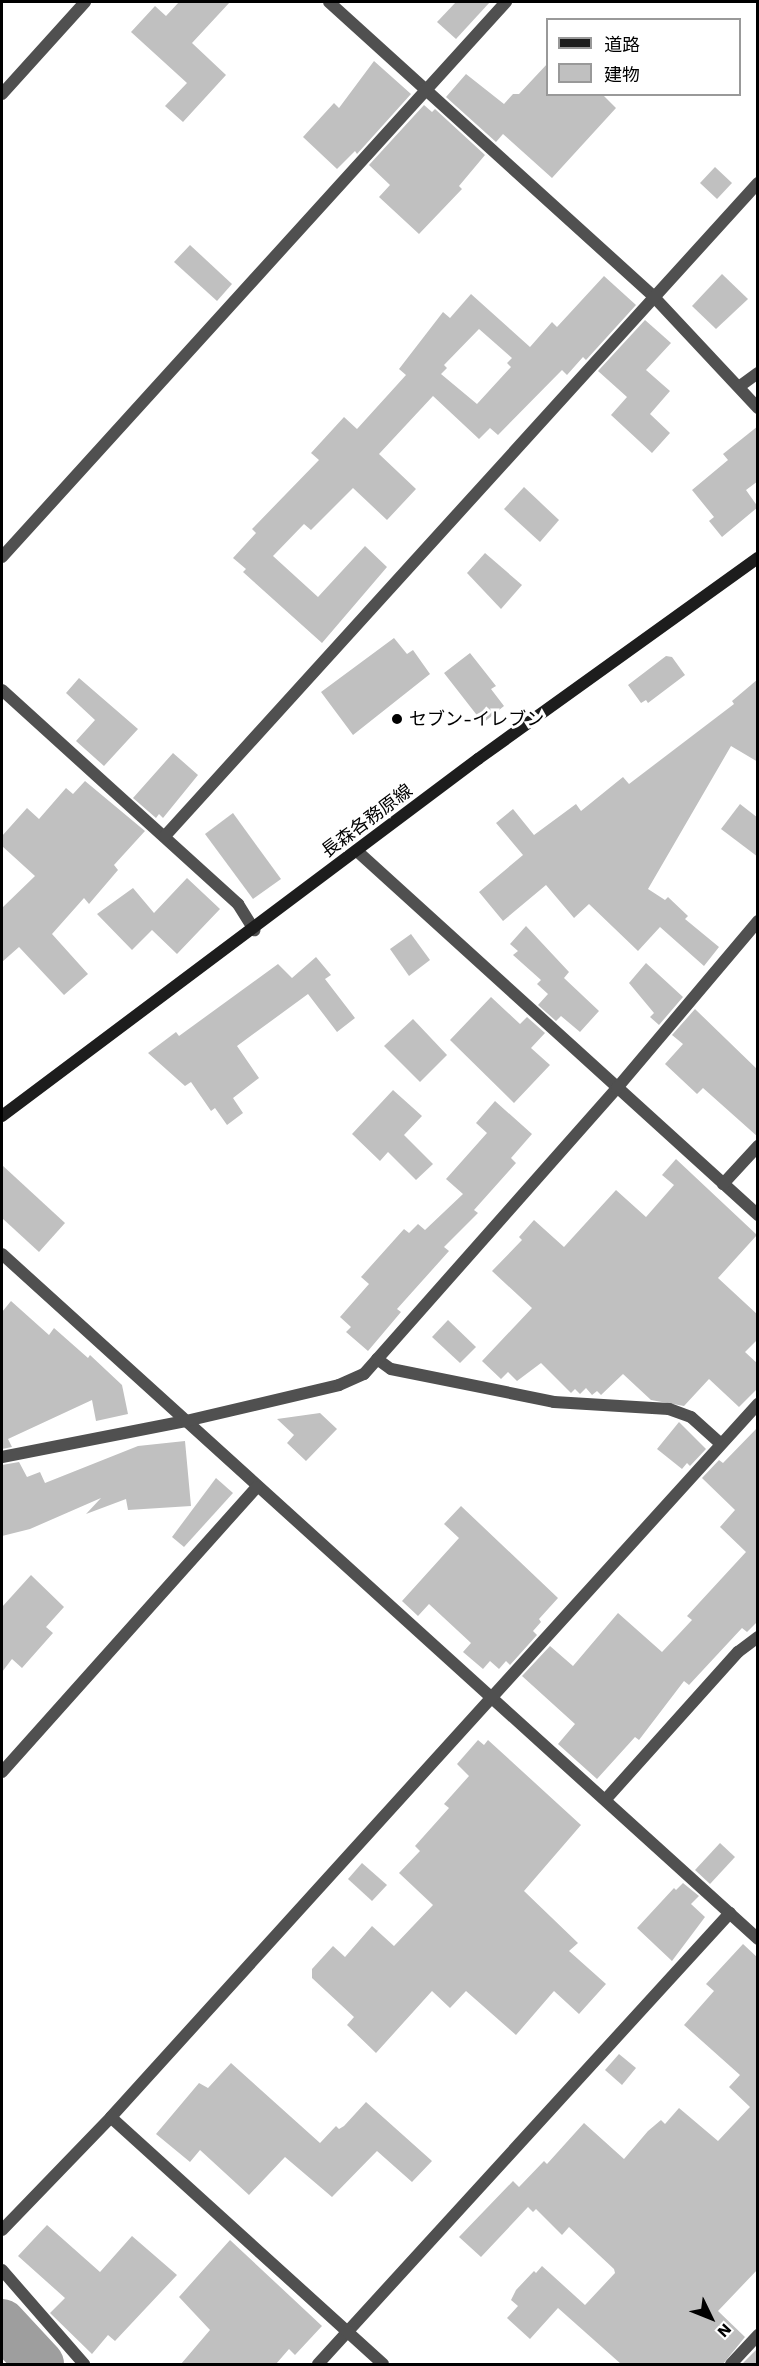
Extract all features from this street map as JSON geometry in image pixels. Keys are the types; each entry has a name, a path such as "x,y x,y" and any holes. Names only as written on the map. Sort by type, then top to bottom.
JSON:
{"main road":[{"name":"長森各務原線","path":"2,1116 254,930 478,759 758,558"}],"street":[{"path":"2,94 85,2"},
{"path":"329,2 654,297 740,386 758,408"},
{"path":"2,557 506,2"},
{"path":"165,836 758,183"},
{"path":"740,386 758,373"},
{"path":"2,690 238,904 254,930"},
{"path":"357,851 758,1215"},
{"path":"2,1457 186,1421 339,1385 363,1374 617,1088 758,921"},
{"path":"723,1184 758,1146"},
{"path":"2,1254 758,1939"},
{"path":"377,1359 391,1369 554,1402 669,1409 691,1417 721,1444"},
{"path":"2,2230 111,2117 758,1404"},
{"path":"2,1772 257,1487"},
{"path":"606,1799 738,1652 758,1637"},
{"path":"318,2364 730,1914"},
{"path":"111,2117 383,2364"},
{"path":"2,2270 84,2364"},
{"path":"731,2364 758,2335"}],"building":[{"path":"179,2 230,2 192,43 226,75 183,122 165,106 187,83 131,32 155,6 166,16"},
{"path":"456,2 490,2 456,39 437,22"},
{"path":"374,61 411,94 357,154 355,151 337,169 303,137 334,103 339,108"},
{"path":"546,65 546,96 604,96 616,108 552,178 503,134 496,142 446,97 466,74 504,104 513,94 519,94"},
{"path":"424,105 432,112 435,109 485,155 459,186 462,189 419,234 379,197 390,185 369,165"},
{"path":"715,167 732,183 717,199 700,183"},
{"path":"190,245 232,284 217,301 174,262"},
{"path":"722,274 748,299 716,329 692,306"},
{"path":"604,276 636,305 586,360 583,357 567,375 562,370 498,435 490,428 479,439 433,396 379,454 416,489 387,520 353,488 311,530 304,524 273,556 318,597 365,546 387,567 322,643 243,572 246,569 233,558 256,533 252,529 319,460 311,453 344,417 357,429 406,375 399,369 443,312 450,318 471,294 530,347 552,322 557,327","holes":["479,329 512,358 507,363 511,367 477,404 441,374 447,368 444,365"]},
{"path":"645,320 671,343 646,370 670,391 650,414 670,433 652,453 611,415 627,397 598,371"},
{"path":"758,426 758,481 746,490 758,507 722,537 709,521 714,517 692,490 728,460 723,454"},
{"path":"524,487 559,520 540,542 504,509"},
{"path":"485,553 522,585 501,609 467,573"},
{"path":"394,638 407,654 413,650 430,674 353,735 321,692"},
{"path":"470,653 496,686 491,689 504,706 483,723 444,673"},
{"path":"666,656 672,657 685,675 648,703 646,700 641,703 628,685"},
{"path":"79,678 138,729 104,766 76,741 95,720 66,693"},
{"path":"758,679 758,762 731,746 648,889 665,900 668,897 688,916 685,919 719,947 704,966 660,927 638,951 589,904 574,918 546,885 503,921 479,892 523,855 496,823 513,809 534,835 576,804 581,811 623,777 629,784 734,704 732,701"},
{"path":"173,753 198,775 163,818 159,814 156,818 133,798"},
{"path":"85,781 145,831 114,865 118,870 89,904 84,898 52,934 88,974 64,995 19,947 2,962 2,908 35,876 2,846 2,836 27,808 39,819 66,788 73,794"},
{"path":"740,804 758,818 758,857 721,829"},
{"path":"233,813 281,879 253,899 205,834"},
{"path":"187,878 220,909 177,954 152,930 132,950 97,914 133,888 154,913"},
{"path":"526,926 569,972 564,978 599,1011 580,1032 561,1016 556,1021 538,1005 548,994 537,984 541,980 513,955 518,951 510,944"},
{"path":"411,934 430,960 409,976 390,949"},
{"path":"316,957 331,975 325,979 355,1018 337,1032 308,994 237,1046 259,1078 233,1098 243,1113 227,1125 215,1108 211,1111 191,1082 185,1086 148,1053 176,1032 179,1036 278,964 292,978"},
{"path":"646,963 683,997 659,1025 650,1017 654,1013 629,983"},
{"path":"491,997 520,1024 527,1017 545,1033 531,1048 550,1065 514,1103 450,1040"},
{"path":"695,1009 758,1070 758,1137 703,1088 697,1094 665,1064 683,1044 672,1035"},
{"path":"413,1019 447,1055 420,1082 384,1046"},
{"path":"393,1090 422,1116 404,1135 433,1164 416,1180 388,1152 380,1161 352,1134"},
{"path":"495,1101 532,1134 511,1158 516,1163 474,1210 478,1213 444,1247 449,1251 397,1309 401,1312 368,1351 346,1332 351,1327 340,1317 369,1284 361,1277 404,1229 409,1233 418,1224 425,1230 463,1194 446,1179 487,1133 476,1123"},
{"path":"676,1159 757,1235 718,1278 758,1315 758,1339 745,1352 758,1364 758,1388 739,1407 709,1379 684,1406 651,1400 623,1374 601,1395 597,1391 592,1395 586,1388 580,1394 575,1389 571,1393 541,1363 517,1381 508,1372 501,1379 482,1361 532,1308 492,1271 522,1240 519,1237 534,1220 564,1247 616,1190 646,1217 674,1185 662,1175"},
{"path":"2,1165 65,1223 39,1252 2,1218"},
{"path":"11,1301 49,1335 54,1328 88,1358 90,1355 122,1385 128,1414 96,1421 92,1400 8,1439 12,1447 2,1449 2,1312"},
{"path":"448,1320 476,1347 460,1363 432,1337"},
{"path":"320,1413 337,1429 306,1461 287,1443 294,1435 277,1419"},
{"path":"679,1422 706,1449 690,1466 687,1463 682,1469 657,1449"},
{"path":"758,1427 758,1621 747,1632 742,1628 689,1685 684,1681 639,1740 635,1737 597,1779 558,1744 575,1724 522,1676 550,1646 573,1666 618,1613 662,1652 692,1620 687,1616 746,1552 720,1527 735,1510 702,1478 719,1460 723,1463"},
{"path":"185,1441 191,1506 128,1510 126,1499 86,1514 101,1498 30,1529 2,1536 2,1465 19,1462 27,1477 40,1472 45,1483 138,1446"},
{"path":"216,1478 233,1493 184,1547 172,1537"},
{"path":"461,1506 558,1598 539,1619 541,1622 533,1631 537,1635 510,1665 506,1661 499,1669 490,1661 483,1669 463,1652 471,1643 429,1604 418,1616 402,1601 459,1538 444,1524"},
{"path":"31,1575 64,1607 46,1627 53,1633 22,1668 12,1659 2,1672 2,1607"},
{"path":"478,1740 484,1745 488,1740 581,1825 524,1891 578,1943 569,1951 606,1984 579,2014 554,1991 516,2035 466,1991 450,2008 432,1991 376,2053 347,2025 354,2017 312,1978 312,1969 333,1946 345,1957 372,1926 394,1946 433,1905 399,1873 420,1851 415,1846 449,1808 444,1804 469,1776 457,1764"},
{"path":"720,1843 735,1857 710,1884 695,1870"},
{"path":"362,1863 387,1885 372,1901 348,1879"},
{"path":"683,1883 699,1896 691,1904 705,1917 672,1961 637,1928 674,1888 676,1890"},
{"path":"743,1944 758,1958 758,2269 718,2311 745,2337 723,2364 621,2364 558,2308 530,2339 507,2318 518,2306 511,2300 516,2290 534,2271 536,2273 542,2266 585,2305 615,2273 614,2269 569,2227 562,2235 536,2209 533,2212 528,2207 481,2257 459,2237 513,2181 519,2187 544,2161 547,2164 584,2123 624,2159 648,2131 661,2120 665,2124 679,2108 718,2141 750,2107 729,2087 740,2075 684,2025 714,1991 706,1984"},
{"path":"619,2054 636,2068 622,2085 605,2070"},
{"path":"231,2063 320,2143 336,2126 339,2129 344,2126 366,2102 432,2161 412,2182 377,2151 332,2197 285,2157 249,2195 200,2150 190,2162 156,2134 199,2083 208,2088"},
{"path":"47,2225 100,2272 132,2236 177,2275 115,2341 108,2335 92,2354 50,2313 65,2298 18,2256"},
{"path":"230,2240 322,2326 295,2355 289,2349 276,2364 181,2364 210,2330 179,2297"},
{"path":"757,2349 758,2364 742,2364"}],"waterway":[{"path":"2,2323 40,2364"}],"place":[{"name":"セブン-イレブン","path":"397,719"}]}
